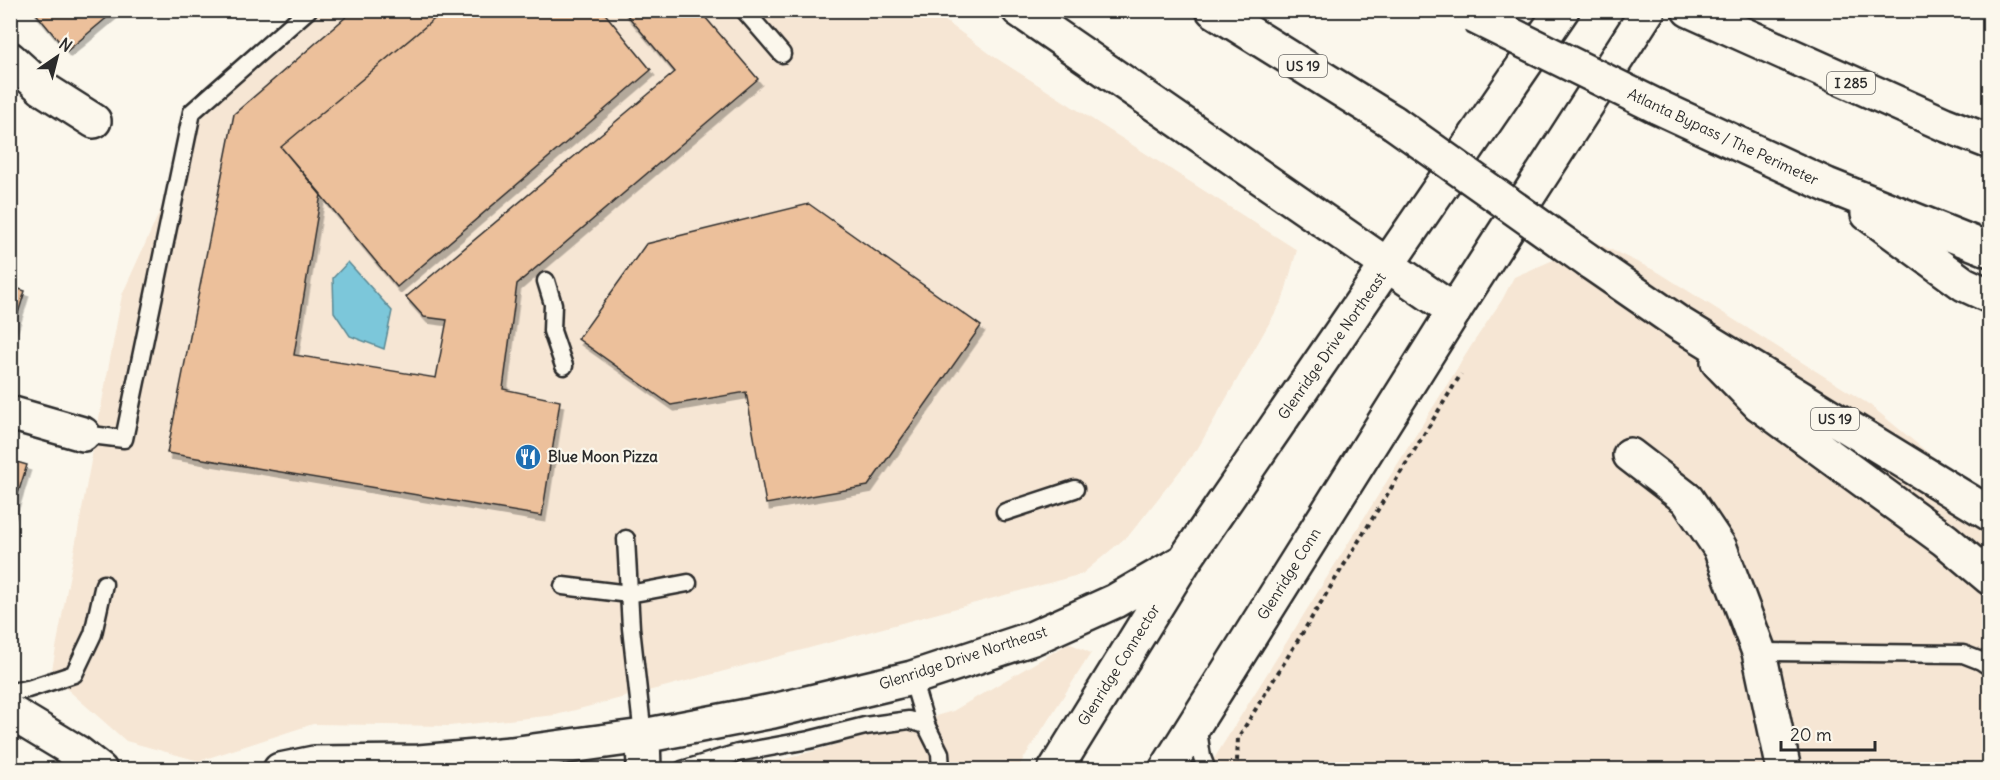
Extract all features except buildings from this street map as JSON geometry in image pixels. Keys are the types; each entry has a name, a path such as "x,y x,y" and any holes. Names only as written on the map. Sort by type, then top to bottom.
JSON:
{"main road":[{"path":"1019,10 1454,311 1648,10"},
{"name":"US 19","path":"1213,10 1393,122 1680,324 1989,514"},
{"name":"Glenridge Drive Northeast","path":"280,770 314,763 419,762 511,754 643,736 773,711 912,678 1033,638 1115,601 1184,561 1562,10"},
{"name":"Atlanta Bypass / The Perimeter","path":"1468,13 1656,106 1827,185 1989,250"},
{"name":"I 285","path":"1702,16 1989,142"},
{"path":"10,59 42,88 94,121"},
{"path":"1827,185 1964,284 1989,296"},
{"name":"Glenridge Conn","path":"1196,722 1454,311"},
{"path":"1680,324 1759,404 1945,540 1989,578"},
{"path":"10,413 83,434"},
{"path":"1630,456 1687,499 1720,548 1759,652 1784,770"},
{"name":"Glenridge Connector","path":"1055,770 1184,561"},
{"path":"10,712 78,753 100,770"},
{"path":"1166,770 1196,722"},
{"path":"643,736 644,770"}],"lane":[{"path":"83,434 124,439 192,112 308,10"},
{"path":"744,10 782,54"},
{"path":"546,280 553,304 552,331 564,366"},
{"path":"1005,512 1076,489"},
{"path":"626,539 631,628 643,736"},
{"path":"563,586 629,594 688,583"},
{"path":"10,692 28,689 74,674 93,634 104,584"},
{"path":"1759,652 1963,654 1989,667"},
{"path":"912,678 926,725 940,753 941,770"},
{"path":"682,770 738,753 809,740 865,726 909,720 926,725"},
{"path":"1196,722 1202,757 1207,770"}],"path":[{"path":"1235,770 1238,738 1461,374"}],"shaded area":[{"path":"309,11 932,11 993,56 1297,250 1283,299 1198,448 1130,534 1082,574 556,715 449,726 313,724 199,761 126,741 51,675 122,295 208,105"},
{"path":"1595,242 1658,272 1870,405 1989,503 1989,769 1207,770 1502,300 1514,277"},
{"path":"1069,643 1091,653 1017,769 747,770 953,711"}],"water":[{"path":"348,262 392,311 384,349 350,336 334,312 333,278"}],"place":[{"name":"Blue Moon Pizza","path":"528,457"}]}
